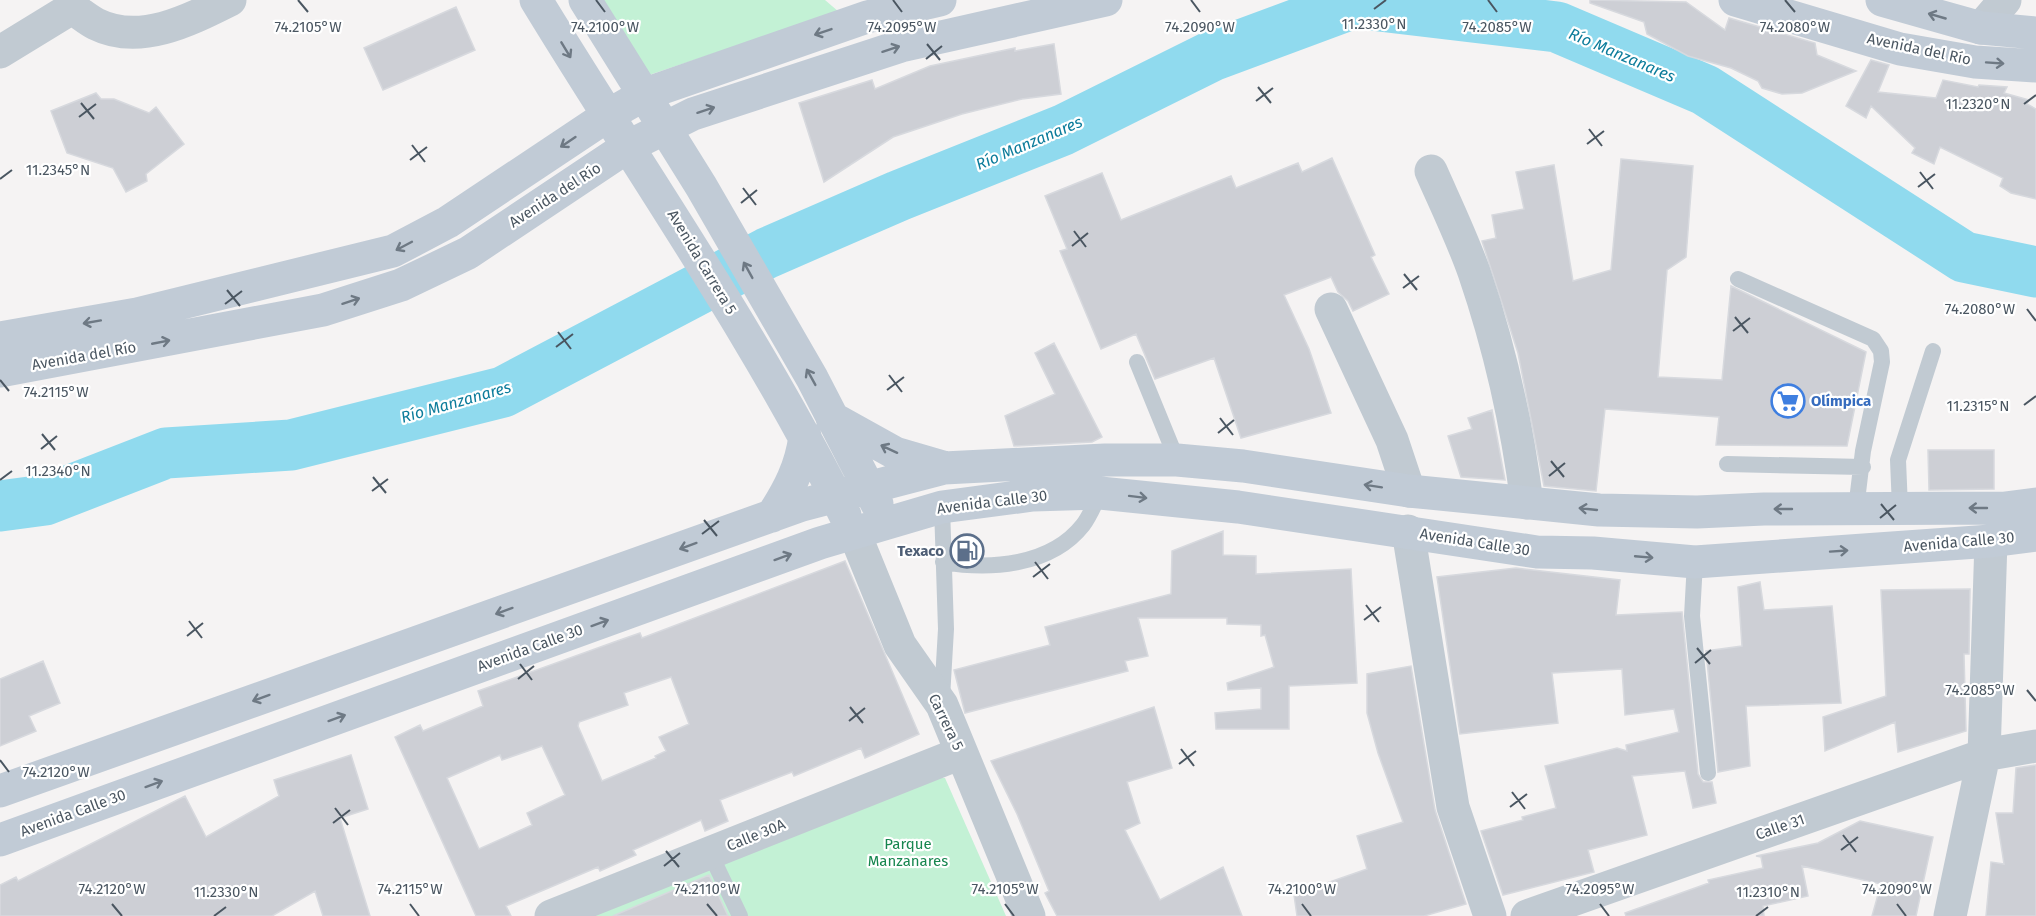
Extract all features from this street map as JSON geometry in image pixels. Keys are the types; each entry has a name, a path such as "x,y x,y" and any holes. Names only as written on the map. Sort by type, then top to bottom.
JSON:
{"main road":[{"name":"Avenida Carrera 5","path":"536,0 607,116 670,208 749,340 780,397 805,436 854,532"},
{"path":"585,0 701,186 812,378 886,522"},
{"path":"0,338 137,314 393,251 448,222 607,116 645,94 856,9 940,0"},
{"name":"Avenida del Río","path":"0,370 144,346 322,310 401,285 468,253 627,147 693,114 901,46 1106,0"},
{"name":"Avenida del Río","path":"1735,0 1900,49 1975,62 2036,66"},
{"path":"1882,0 1981,28 2036,33"},
{"path":"832,418 895,453 944,468"},
{"path":"772,516 789,489 801,460 805,436"},
{"name":"Avenida Calle 30","path":"0,791 772,516 835,495 944,468 1105,460 1177,460 1243,466 1409,491 1599,510 1697,512 1764,509 2005,508 2036,504"},
{"name":"Avenida Calle 30","path":"0,840 854,532 942,507 1033,495 1100,493 1238,507 1537,552 1593,553 1695,562 1991,541 2036,535"}],"street":[{"path":"0,52 71,4 104,27 121,32 147,31 187,21 230,0"},
{"path":"1981,28 2005,0"},
{"path":"1431,171 1474,272 1507,385 1519,435 1527,503"},
{"path":"1330,309 1392,440 1409,491"},
{"path":"1408,531 1453,807 1490,916"},
{"name":"Carrera 5","path":"854,532 900,645 942,705 1029,916"},
{"path":"1950,916 1984,755 1991,541"},
{"name":"Calle 31","path":"1527,916 1984,755 2036,746"},
{"name":"Calle 30A","path":"551,916 961,753"}],"lane":[{"path":"1738,279 1873,339 1881,351 1882,363 1863,451 1863,467 1856,509"},
{"path":"1900,508 1898,460 1933,351"},
{"path":"1137,362 1177,460"},
{"path":"1727,464 1863,467"},
{"path":"943,562 969,567 1031,560 1059,547 1083,525 1100,493"},
{"path":"942,507 946,629 942,705"},
{"path":"1695,562 1692,616 1708,772"},
{"path":"710,853 740,916"}],"green space":[{"path":"595,0 825,0 839,12 643,77"},
{"name":"Parque Manzanares","path":"922,778 945,778 1006,916 593,916"}],"building":[{"path":"1590,0 1686,2 1725,30 1729,18 1815,43 1817,55 1856,71 1802,93 1782,94 1762,88 1758,81 1731,68 1688,56 1647,34 1644,22 1590,3"},
{"path":"456,7 475,50 383,90 364,48"},
{"path":"1054,44 1061,94 1022,99 962,114 893,137 824,182 799,103 872,80 875,89 930,66 1015,48 1015,51"},
{"path":"1871,60 1889,65 1878,92 1936,98 1943,80 1978,87 1979,85 2007,87 2004,93 2029,100 2027,104 2036,109 2036,199 2011,193 2000,186 2003,178 1940,147 1934,164 1912,153 1915,148 1871,106 1866,118 1846,106"},
{"path":"96,93 101,99 114,99 149,113 156,107 184,144 146,174 147,181 126,192 113,168 67,153 51,111"},
{"path":"1332,158 1375,255 1371,257 1389,294 1353,311 1348,301 1338,292 1331,277 1284,295 1309,349 1331,413 1241,438 1214,358 1155,379 1136,334 1101,349 1060,251 1067,249 1045,196 1102,173 1121,220 1231,176 1236,188 1298,163 1302,172"},
{"path":"1621,159 1693,166 1686,257 1667,270 1658,377 1722,380 1731,286 1866,352 1847,446 1716,445 1719,417 1605,409 1596,491 1544,486 1518,353 1482,241 1496,238 1492,215 1524,209 1516,172 1554,165 1573,281 1611,270"},
{"path":"1054,343 1102,437 1092,442 1014,446 1005,416 1055,394 1035,353"},
{"path":"1492,410 1505,480 1461,477 1448,436 1472,429 1468,418"},
{"path":"1928,450 1994,450 1994,489 1929,490"},
{"path":"1223,531 1223,555 1256,556 1256,574 1351,569 1357,683 1289,686 1289,729 1216,729 1215,713 1261,709 1261,688 1228,690 1227,683 1274,667 1265,635 1261,636 1261,625 1227,624 1227,618 1138,618 1148,656 1125,661 1128,671 965,713 954,670 1050,645 1045,627 1171,594 1172,551"},
{"path":"845,561 919,734 865,758 861,748 794,776 792,772 720,800 728,821 705,831 701,820 633,850 636,855 600,871 598,867 506,906 511,916 476,916 395,737 420,725 423,731 483,706 478,691 640,633 642,638","holes":["671,677 689,724 659,737 666,751 655,756 656,758 602,781 578,726 579,722 628,705 624,693","542,746 565,795 527,813 532,825 479,849 447,778 500,755 502,760"]},
{"path":"1516,568 1620,580 1616,615 1682,612 1698,774 1703,782 1712,782 1716,803 1693,808 1685,771 1632,776 1647,835 1588,850 1594,872 1503,895 1481,831 1556,808 1545,766 1617,748 1627,751 1626,745 1679,732 1674,709 1625,715 1622,669 1552,673 1558,723 1460,734 1437,577"},
{"path":"1760,582 1764,610 1832,606 1841,703 1746,706 1750,766 1718,772 1706,651 1742,646 1738,587"},
{"path":"1970,589 1969,654 1964,654 1966,731 1898,752 1895,722 1825,751 1823,717 1886,696 1881,590"},
{"path":"43,661 60,703 29,716 36,731 0,746 0,679"},
{"path":"1411,666 1435,810 1466,904 1424,916 1297,916 1293,888 1324,884 1367,869 1357,836 1403,822 1378,753 1367,713 1367,674"},
{"path":"1154,707 1172,768 1127,782 1140,823 1125,830 1160,900 1223,867 1242,916 1057,916 1045,893 1049,891 1017,814 991,761"},
{"path":"351,755 368,809 340,818 370,916 323,916 315,891 272,916 0,916 0,885 16,877 18,881 185,796 206,837 279,796 274,780"},
{"path":"2036,765 2036,916 1986,916 1991,862 2004,864 1996,813 2013,813 2016,768"},
{"path":"1860,821 1933,837 1916,916 1872,916 1881,884 1802,866 1808,896 1763,906 1764,916 1626,916 1625,913 1709,883 1708,880 1763,868 1761,857 1756,856 1818,843"},
{"path":"709,875 728,916 613,916"}],"waterway":[{"name":"Río Manzanares","path":"0,506 45,500 166,453 291,445 503,392 767,253 898,196 1063,130 1214,55 1354,3 1557,27 1705,90 1964,257 2036,272"}],"place":[{"name":"Olímpica","path":"1788,401"},
{"name":"Texaco","path":"967,551"}]}
